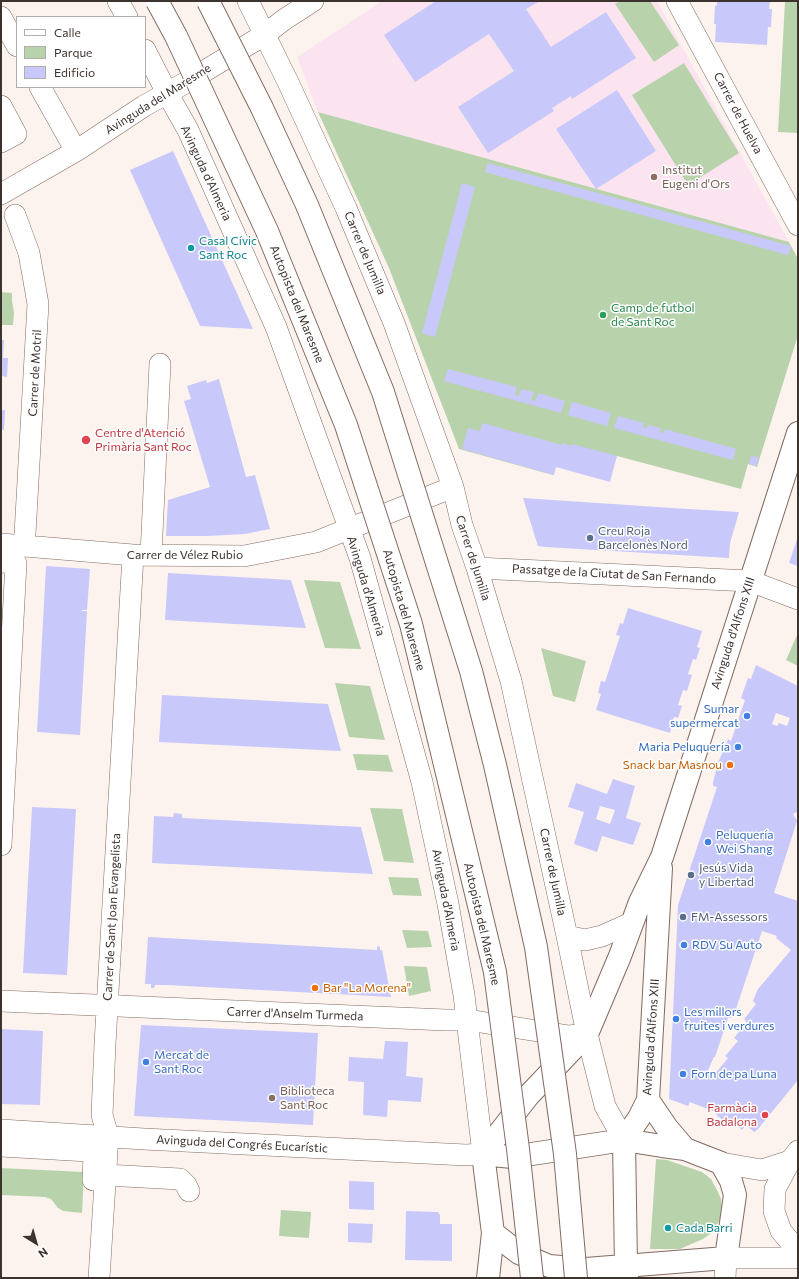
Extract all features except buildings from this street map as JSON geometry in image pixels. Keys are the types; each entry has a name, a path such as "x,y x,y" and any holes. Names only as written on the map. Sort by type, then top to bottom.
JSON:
{"main road":[{"name":"Autopista del Maresme","path":"157,1 176,36 273,245 346,425 411,624 495,972 518,1149 532,1278"},
{"path":"208,1 262,108 307,205 383,392 472,671 496,765 536,947 565,1154 576,1278"},
{"name":"Avinguda d'Alfons XIII","path":"484,1154 528,1096 587,1034 620,956 631,923 662,857 798,433"},
{"name":"Avinguda d'Alfons XIII","path":"624,1140 639,1118 648,1100 662,857"},
{"path":"648,1100 667,1128 685,1149"},
{"path":"623,1274 624,1140"},
{"path":"488,1278 493,1233 484,1154 512,1158 624,1140 685,1149 721,1163 731,1182 735,1195 726,1268 623,1274 548,1266 518,1253 493,1233"}],"street":[{"path":"118,1 126,16"},
{"name":"Carrer de Jumilla","path":"248,1 288,82 346,208 394,323 453,487 462,525 477,568 511,681 587,1034 605,1106 624,1140"},
{"name":"Avinguda del Maresme","path":"1,194 76,151 137,111 185,84 264,35 313,1"},
{"name":"Carrer de Huelva","path":"677,1 798,225"},
{"path":"1,17 16,44"},
{"name":"Avinguda d'Almeria","path":"146,52 188,130 276,327 360,558 422,782 448,904 468,1020 484,1154"},
{"path":"41,88 76,151"},
{"path":"1,106 16,134 1,142"},
{"name":"Carrer de Motril","path":"15,215 29,253 38,304 25,534"},
{"name":"Carrer de Sant Joan Evangelista","path":"99,1278 108,1136 102,1114 107,1006 142,555 160,364"},
{"name":"Carrer de Vélez Rubio","path":"1,544 142,555 244,556 316,542 453,487"},
{"path":"1,562 16,563 1,845"},
{"name":"Passatge de la Ciutat de San Fernando","path":"477,568 750,581 798,599"},
{"path":"567,936 585,940 602,936 631,923"},
{"name":"Carrer d'Anselm Turmeda","path":"1,1001 468,1020 569,1036 587,1034"},
{"name":"Avinguda del Congrés Eucarístic","path":"1,1130 451,1154 484,1154"},
{"path":"1,1146 89,1151 94,1155 88,1278"},
{"path":"721,1163 762,1170 794,1156"},
{"path":"794,1156 775,1189 774,1211 781,1231 798,1251"},
{"path":"105,1175 180,1179 189,1191"},
{"path":"726,1268 798,1258"}],"shaded area":[{"name":"Institut Eugeni d'Ors","path":"382,1 657,1 789,242 318,112 297,57"}],"green space":[{"path":"620,1 650,1 679,45 654,62 615,4"},
{"path":"785,1 798,1 798,133 778,132"},
{"path":"684,63 739,153 688,185 632,95"},
{"name":"Camp de futbol de Sant Roc","path":"318,112 789,242 798,259 798,335 757,467 748,464 741,489 617,456 555,467 553,475 459,449 389,268"},
{"path":"1,292 12,293 14,313 13,325 1,325"},
{"path":"304,580 340,582 361,649 325,648"},
{"path":"798,635 798,666 786,660"},
{"path":"541,648 586,661 575,702 553,696"},
{"path":"335,683 370,686 385,740 349,737"},
{"path":"353,754 388,755 393,772 357,770"},
{"path":"370,808 402,809 414,863 384,861"},
{"path":"388,877 418,878 422,896 393,895"},
{"path":"402,930 428,931 432,947 407,948"},
{"path":"404,966 427,967 431,991 409,996"},
{"path":"656,1159 667,1160 702,1172 711,1179 721,1199 722,1210 719,1221 713,1232 703,1239 680,1249 650,1249"},
{"path":"1,1168 84,1172 82,1213 63,1211 58,1208 51,1199 45,1197 1,1195"},
{"path":"281,1210 311,1212 309,1238 279,1236"}],"place":[{"name":"Institut Eugeni d'Ors","path":"654,177"},
{"name":"Casal Cívic Sant Roc","path":"191,248"},
{"name":"Camp de futbol de Sant Roc","path":"603,315"},
{"name":"Centre d'Atenció Primària Sant Roc","path":"86,440"},
{"name":"Creu Roja Barcelonès Nord","path":"590,538"},
{"name":"Sumar supermercat","path":"747,716"},
{"name":"Maria Peluquería","path":"738,747"},
{"name":"Snack bar Masnou","path":"730,765"},
{"name":"Peluquería Wei Shang","path":"708,842"},
{"name":"Jesús Vida y Libertad","path":"691,875"},
{"name":"FM-Assessors","path":"683,917"},
{"name":"RDV Su Auto","path":"684,945"},
{"name":"Bar \"La Morena\"","path":"315,988"},
{"name":"Les millors fruites i verdures","path":"676,1019"},
{"name":"Mercat de Sant Roc","path":"146,1062"},
{"name":"Forn de pa Luna","path":"683,1074"},
{"name":"Biblioteca Sant Roc","path":"272,1098"},
{"name":"Farmàcia Badalona","path":"765,1115"},
{"name":"Cada Barri","path":"668,1228"}]}
